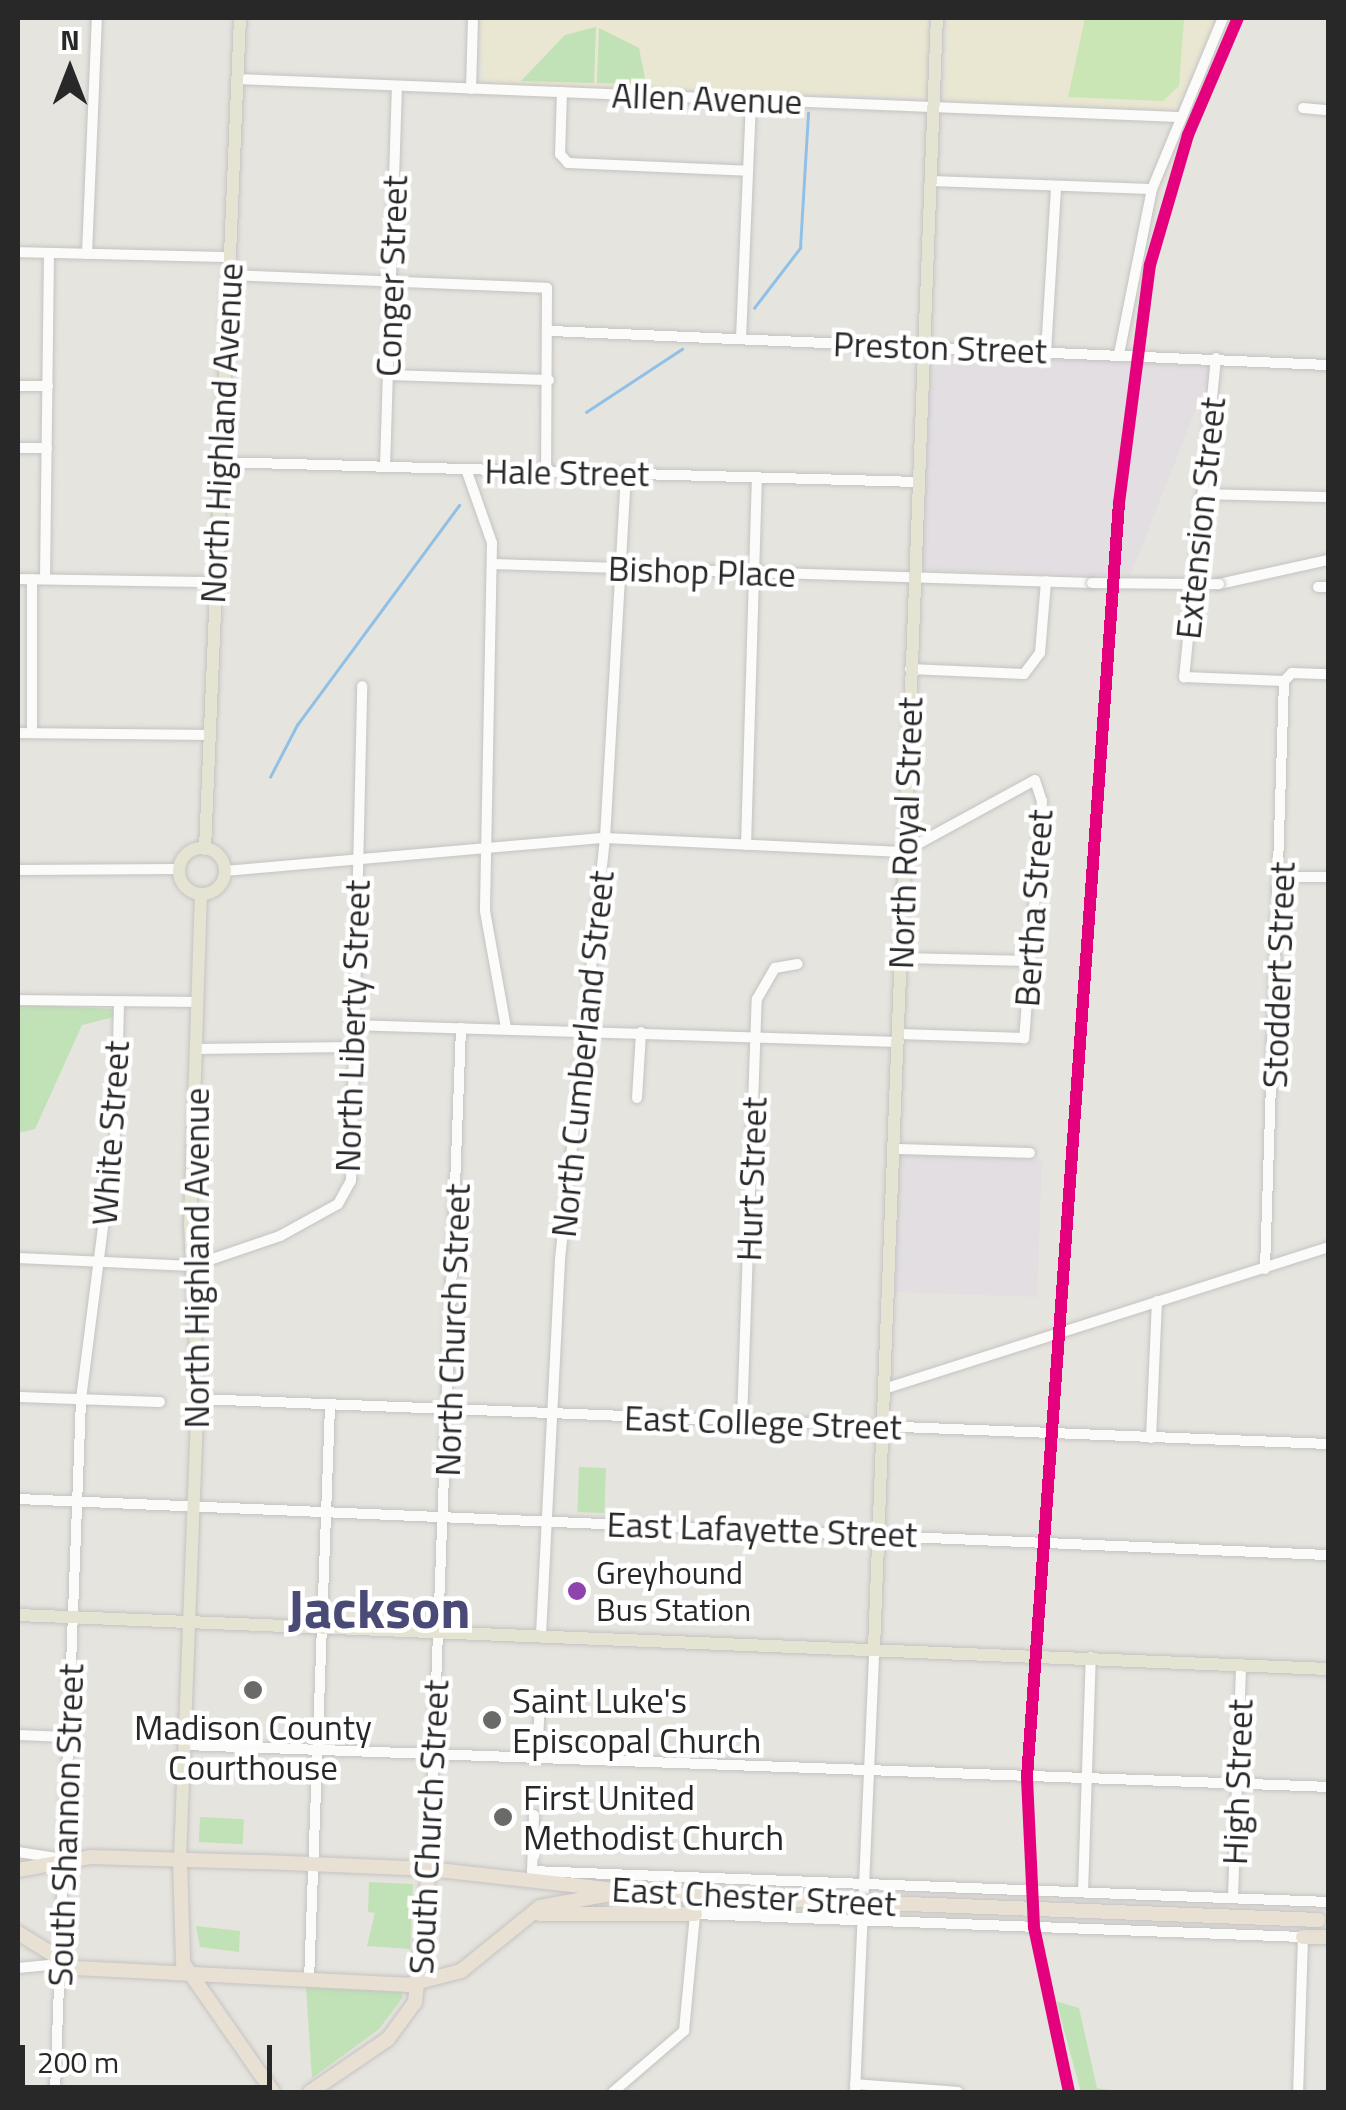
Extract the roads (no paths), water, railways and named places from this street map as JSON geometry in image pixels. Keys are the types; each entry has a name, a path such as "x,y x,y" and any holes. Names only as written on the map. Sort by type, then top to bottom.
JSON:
{"highway":[{"path":"180,1859 177,1936 190,1974 274,2092"},
{"name":"East Chester Street","path":"18,1870 64,1860 312,1864 428,1869 650,1894 1324,1920"},
{"name":"South Church Street","path":"310,2092 388,2039 420,1984 428,1869"},
{"path":"455,1872 532,1871"},
{"path":"18,1933 60,1964 309,1981 420,1984 461,1971 524,1917 556,1900 621,1892"},
{"path":"524,1917 568,1909 695,1914"},
{"path":"1304,1937 1328,1937"}],"main road":[{"name":"North Highland Avenue","path":"205,849 240,18"},
{"name":"North Royal Street","path":"874,1648 896,1150 912,578 937,18"},
{"path":"205,849 225,870 215,890 201,894 187,889 179,870 191,852 205,849"},
{"name":"North Highland Avenue","path":"180,1859 198,1399 192,1266 201,894"},
{"path":"18,1615 1328,1668"}],"street":[{"path":"87,254 97,18"},
{"path":"471,89 473,18"},
{"path":"1120,354 1152,189 1178,117 1223,18"},
{"name":"Allen Avenue","path":"237,79 1178,117"},
{"name":"Conger Street","path":"386,466 398,86"},
{"path":"562,92 560,154 568,164 748,170"},
{"path":"741,339 750,100"},
{"path":"1302,108 1328,110"},
{"path":"930,181 1152,189"},
{"path":"1046,352 1056,188"},
{"path":"18,252 228,257"},
{"path":"46,580 49,253"},
{"path":"228,274 548,288 551,331 546,472"},
{"name":"Preston Street","path":"551,331 1328,365"},
{"name":"Extension Street","path":"1216,358 1184,677 1284,681"},
{"path":"388,375 549,380"},
{"path":"18,386 48,386"},
{"path":"18,448 47,448"},
{"name":"Hale Street","path":"219,462 916,482"},
{"path":"466,470 490,530 485,912 506,1028"},
{"name":"North Cumberland Street","path":"541,1635 552,1414 580,1031 606,838 626,474"},
{"path":"746,845 757,477"},
{"path":"1205,494 1328,497"},
{"name":"Bishop Place","path":"492,564 1219,584 1328,560"},
{"path":"18,579 214,582"},
{"path":"32,579 32,733"},
{"path":"910,669 1024,674 1040,653 1046,581"},
{"path":"1284,681 1292,672 1328,674"},
{"name":"Stoddert Street","path":"1265,1269 1283,877 1284,681"},
{"name":"North Liberty Street","path":"192,1266 280,1236 338,1204 351,1180 350,1025 362,686"},
{"path":"18,733 208,735"},
{"name":"Bertha Street","path":"899,1038 1024,1038 1042,801 1035,780 903,852"},
{"path":"225,870 606,838 903,852"},
{"path":"18,870 179,870"},
{"path":"1283,877 1328,877"},
{"path":"902,958 1028,960"},
{"name":"Hurt Street","path":"742,1420 761,986 775,968 798,964"},
{"path":"18,1000 197,1002"},
{"name":"White Street","path":"81,1399 116,1127 119,1002"},
{"path":"350,1025 899,1038"},
{"name":"North Church Street","path":"438,1631 460,1028"},
{"path":"638,1098 642,1032"},
{"path":"195,1049 350,1047"},
{"path":"896,1150 1030,1153"},
{"path":"884,1389 1328,1247"},
{"path":"18,1258 192,1266"},
{"path":"1152,1438 1156,1301"},
{"path":"18,1396 160,1402"},
{"name":"South Shannon Street","path":"54,2092 81,1399"},
{"name":"East College Street","path":"198,1399 1328,1444"},
{"path":"309,1981 330,1405"},
{"name":"East Lafayette Street","path":"18,1499 1328,1555"},
{"name":"South Church Street","path":"428,1869 438,1631"},
{"path":"874,1648 855,2088 958,2092"},
{"path":"1083,1892 1091,1657"},
{"name":"High Street","path":"1233,1898 1241,1666"},
{"path":"537,1758 540,1702"},
{"path":"18,1736 68,1737"},
{"path":"186,1745 1328,1787"},
{"path":"534,1815 532,1871 1328,1902"},
{"path":"18,1852 64,1860"},
{"path":"619,2091 684,2032 695,1914 1304,1937 1298,2092"},
{"path":"18,1968 60,1964"}],"waterway":[{"path":"754,308 800,248 808,113"},
{"path":"586,412 682,349"},
{"path":"270,777 297,725 459,505"}],"place":[{"name":"Greyhound Bus Station","path":"577,1591"},
{"name":"Madison County Courthouse","path":"253,1690"},
{"name":"Saint Luke's Episcopal Church","path":"492,1720"},
{"name":"First United Methodist Church","path":"503,1817"}],"district":[{"name":"Jackson","path":"379,1608"}]}
